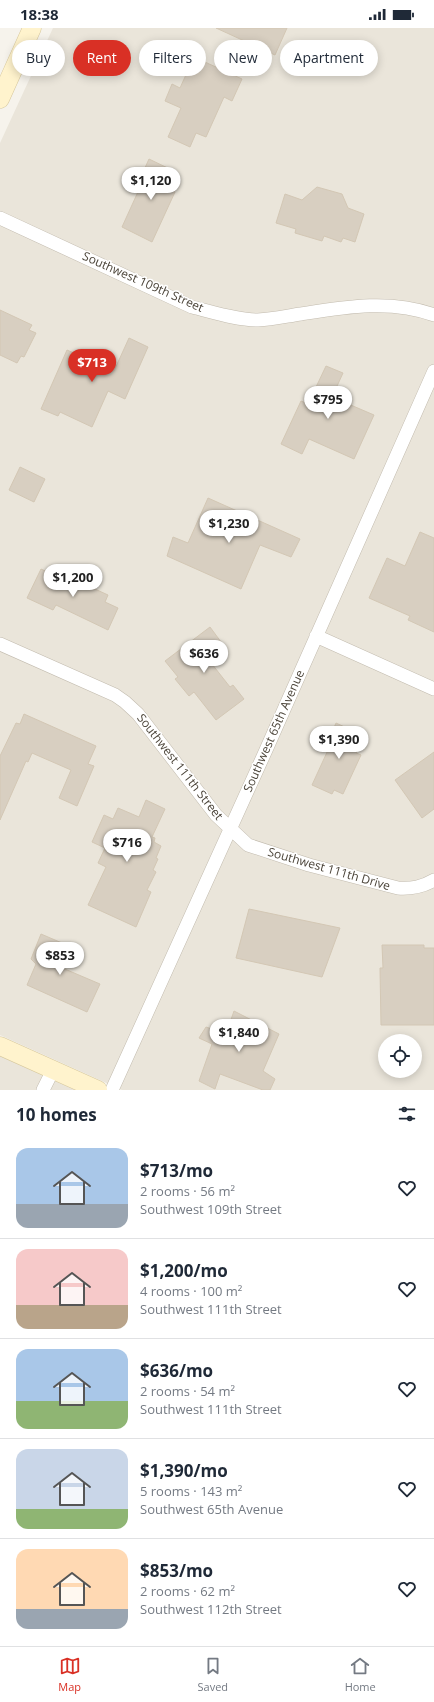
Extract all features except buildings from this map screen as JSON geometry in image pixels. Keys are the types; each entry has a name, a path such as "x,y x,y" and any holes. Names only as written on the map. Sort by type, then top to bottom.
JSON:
{"main road":[{"path":"0,99 32,28"},
{"path":"0,1046 98,1090"}],"street":[{"name":"Southwest 109th Street","path":"0,218 186,304 224,315 257,320 274,319 324,311 379,305 408,307 434,315"},
{"name":"Southwest 65th Avenue","path":"112,1090 434,371"},
{"path":"316,636 434,690"},
{"name":"Southwest 111th Street","path":"0,644 115,695 125,702 150,727 216,816 230,829"},
{"name":"Southwest 111th Drive","path":"230,829 248,845 376,883 410,889 424,886 434,880"},
{"path":"43,1090 52,1070"}],"shaded area":[{"path":"53,28 434,28 434,1090 122,1090 0,1035 0,143 31,76 65,76 65,40 47,40"},
{"path":"0,1056 76,1090 0,1090"}]}
